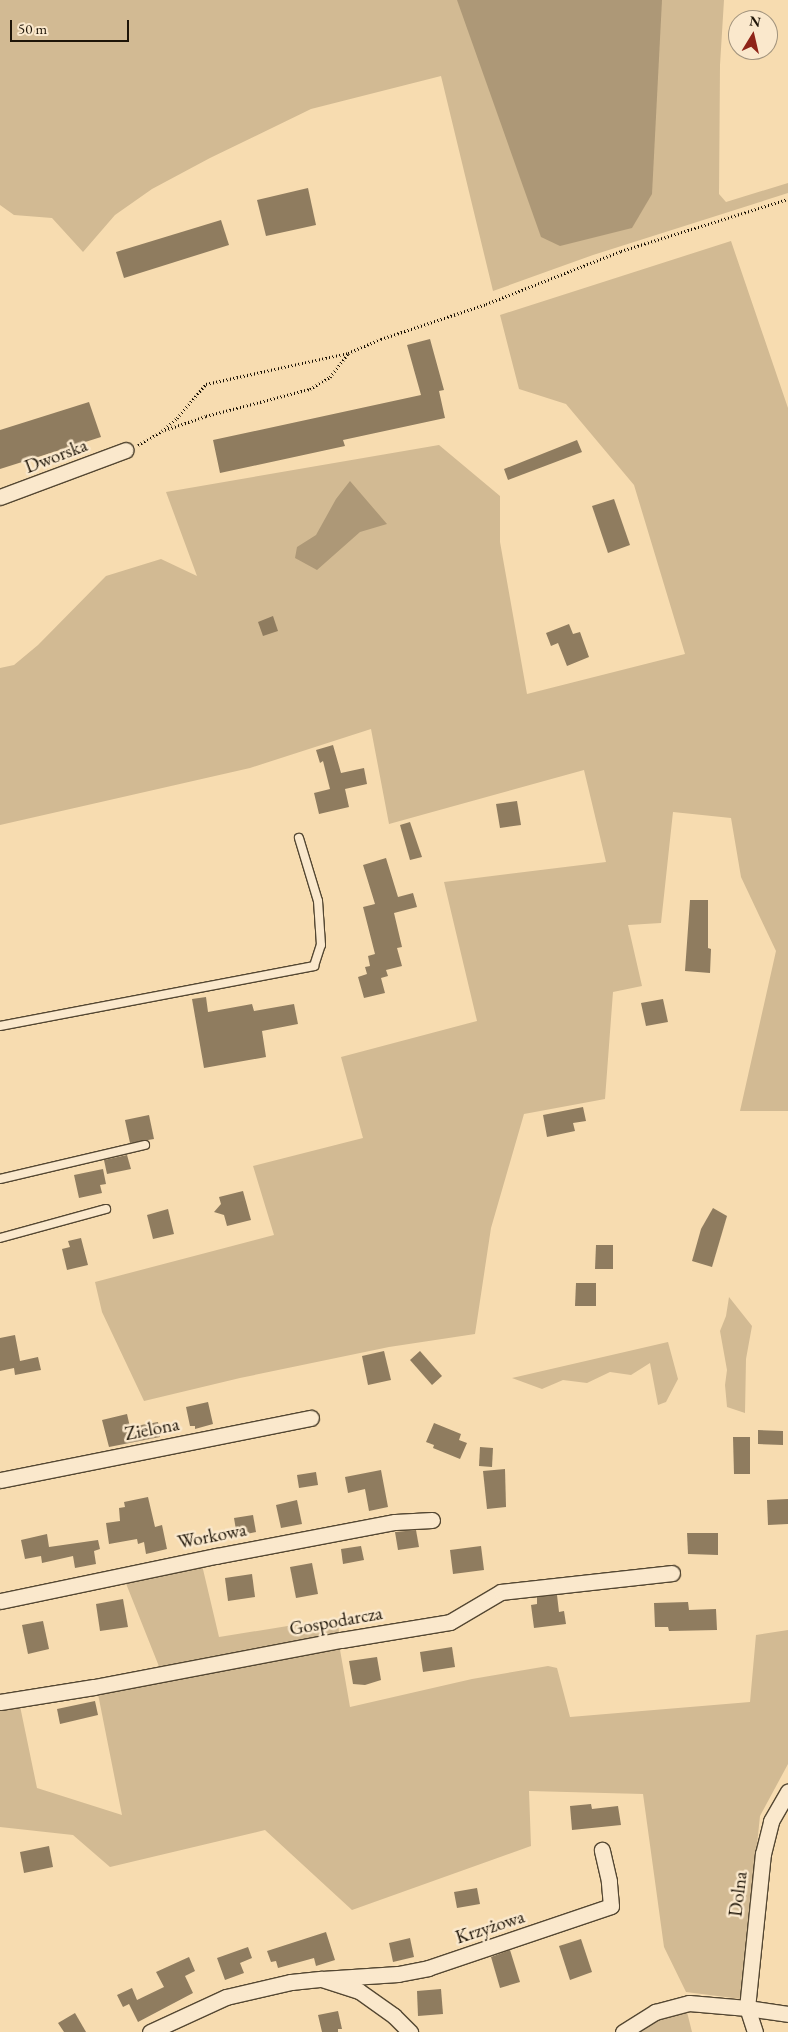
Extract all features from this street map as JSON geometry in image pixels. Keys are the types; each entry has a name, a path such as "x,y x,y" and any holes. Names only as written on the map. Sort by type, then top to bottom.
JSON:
{"street":[{"name":"Dworska","path":"0,497 126,450"},
{"name":"Zielona","path":"0,1480 311,1418"},
{"name":"Workowa","path":"0,1601 291,1541 395,1522 432,1520"},
{"name":"Gospodarcza","path":"0,1702 450,1622 501,1592 672,1573"},
{"name":"Dolna","path":"755,2032 747,2008 763,1854 771,1821 788,1791"},
{"name":"Krzyżowa","path":"150,2032 226,1997 291,1982 398,1974 428,1968 611,1906 609,1881 602,1850"},
{"name":"Krzyżowa","path":"322,1979 358,1991 394,2016 410,2032"},
{"path":"624,2032 654,2012 689,2003 788,2014"}],"lane":[{"path":"0,1026 314,966 321,945 318,900 299,838"},
{"path":"0,1179 144,1145"},
{"path":"0,1238 106,1209"}],"path":[{"path":"162,432 177,418 206,384 348,353 381,339 486,304 621,251 788,200"},
{"path":"126,450 162,432 206,416 310,389 330,377 348,353"}],"shaded area":[{"path":"0,0 724,0 720,65 719,194 726,202 788,183 788,193 593,255 493,291 441,76 311,109 210,158 152,189 115,215 83,252 52,218 14,215 0,205"},
{"path":"457,0 662,0 652,194 632,228 560,246 541,237"},
{"path":"731,241 788,408 788,1111 740,1111 776,951 741,877 731,818 673,812 661,923 628,925 642,986 613,992 605,1099 524,1114 491,1228 475,1334 389,1347 240,1378 144,1401 102,1312 95,1282 274,1235 253,1166 363,1138 341,1057 477,1021 444,882 606,862 584,770 389,824 371,729 250,768 0,825 0,668 14,665 38,645 106,576 161,559 197,576 166,492 439,445 500,496 500,542 527,694 685,654 634,485 566,404 519,389 500,315"},
{"path":"350,481 387,524 360,532 317,570 295,558 297,547 316,535 336,499"},
{"path":"729,1297 752,1326 746,1359 745,1413 727,1407 725,1385 727,1370 720,1331 726,1316"},
{"path":"668,1342 678,1379 666,1402 658,1405 650,1363 631,1375 610,1372 587,1383 563,1380 542,1389 512,1378"},
{"path":"202,1565 219,1637 338,1620 339,1632 160,1669 125,1581"},
{"path":"788,1630 788,1764 760,1816 741,1999 686,1992 664,1947 643,1794 529,1791 531,1846 352,1910 265,1830 110,1867 73,1835 0,1827 0,1709 20,1706 37,1788 122,1815 98,1694 339,1644 350,1707 472,1679 548,1666 557,1668 570,1717 750,1702 756,1635"},
{"path":"687,2012 692,2032 639,2032 661,2017"}],"building":[{"path":"308,188 316,225 266,236 257,200"},
{"path":"221,220 229,245 124,278 116,252"},
{"path":"430,339 444,390 439,391 445,418 343,440 345,446 220,473 213,440 421,395 407,345"},
{"path":"89,402 101,437 0,469 0,430"},
{"path":"577,440 582,452 508,480 504,469"},
{"path":"614,499 630,545 608,553 592,506"},
{"path":"273,616 278,631 263,636 258,622"},
{"path":"569,624 573,634 580,632 589,657 567,666 558,643 551,646 546,633"},
{"path":"333,745 341,773 364,768 367,784 345,789 349,807 319,814 314,793 330,789 323,761 320,763 316,750"},
{"path":"517,801 521,825 500,828 496,804"},
{"path":"410,822 422,857 410,860 400,825"},
{"path":"386,858 398,897 413,893 417,907 394,913 402,947 397,948 402,966 386,970 388,976 381,978 385,993 364,998 358,977 367,974 365,967 370,966 368,956 375,954 363,907 375,904 363,865"},
{"path":"690,900 708,900 708,948 711,949 710,973 685,971"},
{"path":"206,997 208,1012 252,1004 254,1011 294,1004 298,1024 262,1031 266,1057 204,1068 192,999"},
{"path":"663,999 668,1022 646,1026 641,1003"},
{"path":"583,1107 586,1121 573,1123 575,1131 547,1137 543,1115"},
{"path":"149,1115 154,1139 130,1143 125,1120"},
{"path":"127,1155 131,1169 107,1174 104,1160"},
{"path":"103,1169 106,1184 100,1185 102,1193 79,1198 74,1175"},
{"path":"243,1191 251,1220 227,1226 224,1215 214,1212 221,1204 219,1197"},
{"path":"713,1208 727,1216 712,1267 692,1261 701,1229"},
{"path":"168,1209 174,1234 153,1239 147,1215"},
{"path":"81,1238 88,1265 67,1270 62,1249 70,1247 68,1241"},
{"path":"596,1245 613,1245 613,1269 595,1269"},
{"path":"576,1283 596,1283 596,1306 575,1306"},
{"path":"15,1335 20,1361 38,1357 41,1370 15,1375 14,1368 0,1371 0,1338"},
{"path":"384,1351 391,1380 368,1385 362,1356"},
{"path":"420,1351 442,1376 432,1385 410,1360"},
{"path":"208,1402 213,1424 195,1429 195,1426 190,1426 186,1407"},
{"path":"127,1414 130,1427 158,1422 160,1437 109,1447 102,1420"},
{"path":"434,1423 461,1434 459,1440 467,1443 460,1459 433,1448 434,1445 426,1442"},
{"path":"758,1430 783,1431 783,1445 758,1444"},
{"path":"733,1437 750,1437 750,1474 734,1474"},
{"path":"480,1447 493,1448 492,1467 479,1466"},
{"path":"505,1469 506,1507 487,1509 483,1471"},
{"path":"381,1470 388,1507 369,1511 365,1489 348,1493 345,1477"},
{"path":"316,1472 318,1485 299,1488 297,1475"},
{"path":"148,1497 155,1527 162,1525 167,1549 146,1554 144,1542 138,1544 137,1539 109,1544 106,1523 120,1521 119,1508 125,1507 124,1502"},
{"path":"788,1499 788,1524 768,1525 767,1500"},
{"path":"297,1500 302,1524 281,1528 276,1505"},
{"path":"253,1515 256,1532 237,1536 234,1518"},
{"path":"416,1530 419,1547 398,1550 395,1532"},
{"path":"687,1533 718,1533 718,1555 688,1554"},
{"path":"47,1534 49,1547 98,1540 100,1549 94,1551 96,1564 75,1568 73,1556 42,1563 41,1556 25,1559 21,1540"},
{"path":"361,1546 364,1560 343,1564 341,1549"},
{"path":"481,1546 484,1570 453,1574 450,1550"},
{"path":"312,1563 318,1594 296,1598 290,1567"},
{"path":"252,1574 255,1597 228,1601 225,1578"},
{"path":"557,1595 559,1612 564,1611 566,1624 534,1628 531,1605 537,1604 537,1597"},
{"path":"123,1599 128,1627 100,1631 96,1604"},
{"path":"688,1602 689,1610 716,1609 717,1630 669,1631 668,1627 655,1627 654,1603"},
{"path":"43,1621 49,1649 28,1654 22,1625"},
{"path":"452,1647 455,1667 423,1672 420,1652"},
{"path":"377,1657 381,1680 365,1685 353,1684 349,1661"},
{"path":"95,1701 98,1715 60,1724 57,1709"},
{"path":"591,1804 592,1809 618,1806 621,1825 572,1830 570,1806"},
{"path":"49,1846 53,1867 24,1873 20,1852"},
{"path":"477,1888 480,1904 457,1908 454,1892"},
{"path":"326,1932 335,1960 316,1966 314,1958 278,1968 276,1961 271,1962 267,1951"},
{"path":"410,1938 414,1957 393,1962 389,1943"},
{"path":"581,1939 592,1972 570,1980 559,1946"},
{"path":"248,1947 252,1958 240,1963 244,1973 225,1980 217,1958"},
{"path":"510,1950 520,1982 500,1988 491,1957"},
{"path":"189,1957 195,1971 185,1976 193,1993 138,2022 129,2004 123,2007 117,1995 132,1988 137,2000 164,1987 156,1972"},
{"path":"441,1989 443,2014 418,2016 417,1991"},
{"path":"338,2011 342,2029 338,2029 338,2032 322,2032 318,2015"},
{"path":"75,2013 86,2032 64,2032 58,2023"}]}
